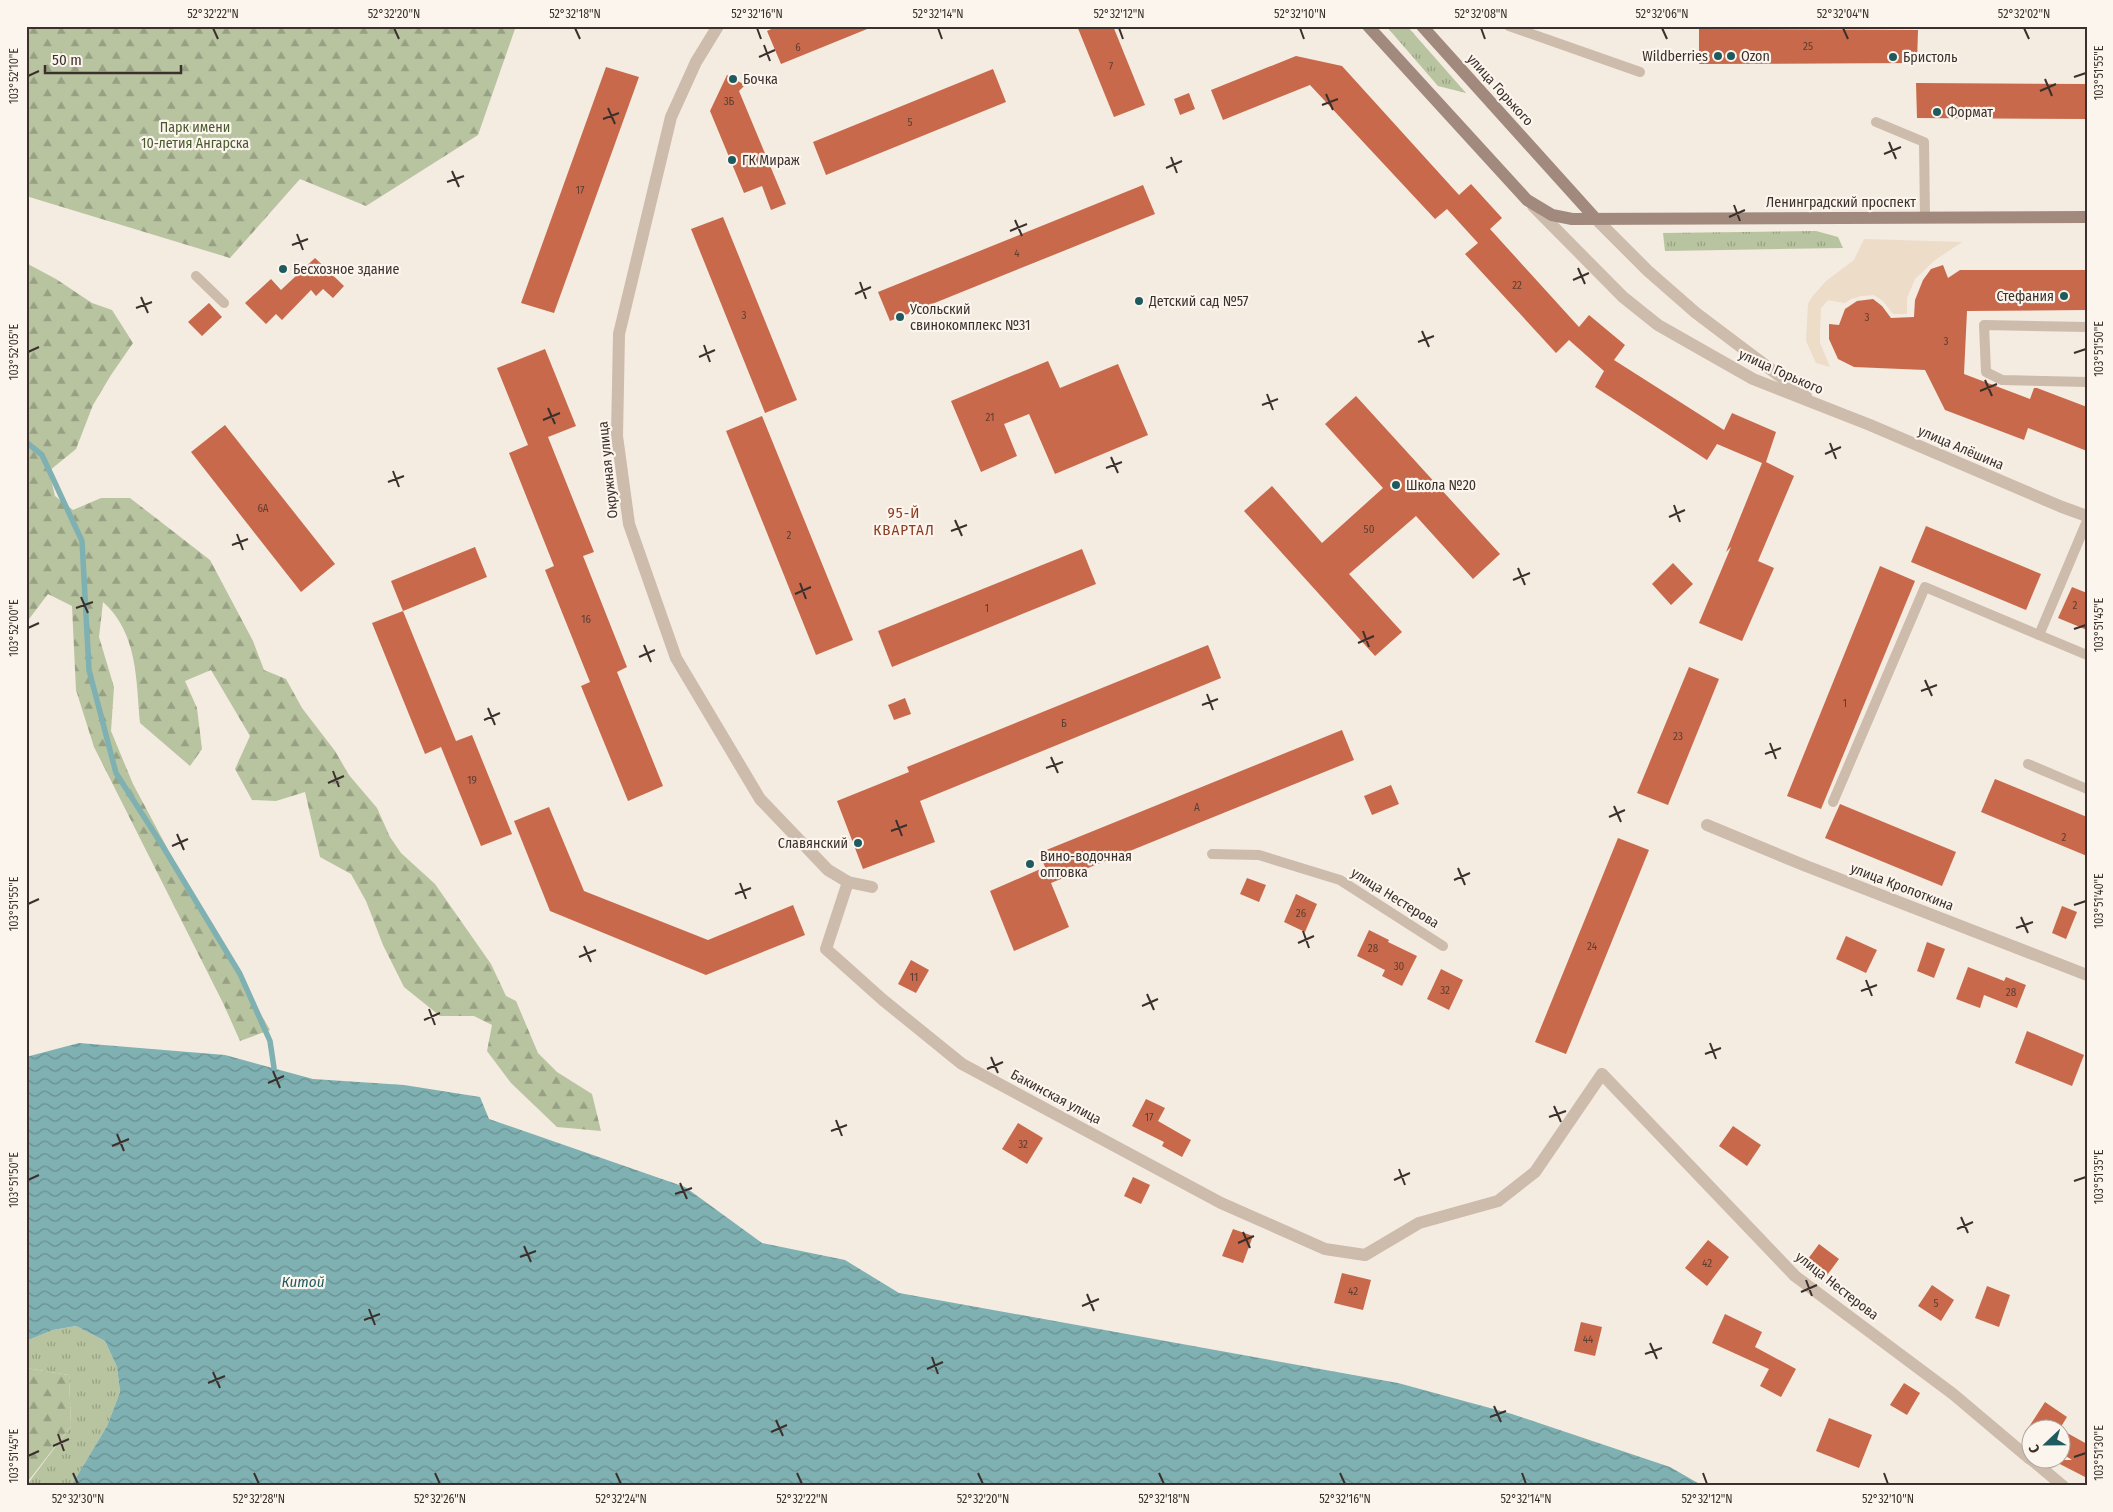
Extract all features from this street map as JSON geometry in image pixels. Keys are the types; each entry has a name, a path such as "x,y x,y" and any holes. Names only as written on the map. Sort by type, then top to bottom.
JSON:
{"main road":[{"name":"улица Горького","path":"1368,26 1527,200 1552,215 1572,219 1595,218"},
{"name":"улица Горького","path":"1422,26 1595,218"},
{"name":"Ленинградский проспект","path":"1595,218 2087,217"}],"street":[{"name":"Окружная улица","path":"718,26 696,62 671,117 619,334 619,446 629,524 676,658 760,799 828,870 848,882"},
{"name":"улица Горького","path":"1527,200 1624,297 1658,325 1753,379 1823,408"},
{"name":"улица Горького","path":"1595,218 1648,271 1696,313 1823,408"},
{"name":"улица Алёшина","path":"1823,408 1870,425 2087,516"},
{"name":"улица Кропоткина","path":"1707,825 1806,866 2087,975"},
{"path":"848,882 872,887"},
{"name":"Бакинская улица","path":"848,882 826,949 883,1000 962,1064 1221,1203 1325,1249 1365,1255 1419,1223 1498,1201 1535,1172 1602,1074"},
{"name":"улица Нестерова","path":"1602,1074 1796,1276 1953,1394 2020,1450"},
{"name":"улица Нестерова","path":"2044,1470 2063,1486"}],"lane":[{"path":"1509,26 1640,72"},
{"path":"1876,122 1924,142 1925,217"},
{"path":"196,276 224,303"},
{"path":"2087,327 1984,325 1986,372 2002,380 2087,382"},
{"path":"2039,635 2087,521"},
{"path":"1833,802 1925,587 2087,655"},
{"path":"2028,764 2087,789"},
{"name":"улица Нестерова","path":"1212,854 1259,855 1340,880 1443,946"}],"green space":[{"name":"Парк имени 10-летия Ангарска","path":"26,26 516,26 478,135 366,206 300,179 230,258 26,196"},
{"path":"1386,26 1407,26 1466,93 1438,86"},
{"path":"1816,231 1838,237 1843,248 1665,251 1663,233"},
{"path":"26,263 56,279 92,303 112,310 133,343 93,405 76,449 49,471 55,496 73,510 101,498 130,498 210,560 253,641 264,670 286,679 302,708 335,751 349,775 377,808 390,837 401,853 435,884 491,964 506,996 516,1001 538,1053 557,1072 592,1094 601,1131 557,1127 511,1083 487,1051 492,1025 474,1016 440,1016 404,987 383,945 366,901 351,874 320,857 305,792 276,801 252,800 235,769 250,736 211,670 185,681 197,708 202,749 190,766 140,723 136,674 129,643 123,628 103,602 99,637 114,687 111,731 133,784 203,915 270,1030 240,1041 224,1005 94,747 76,690 72,606 48,594 26,623"},
{"path":"76,1326 105,1341 117,1367 120,1392 107,1426 71,1486 26,1486 71,1426 69,1375 26,1368 26,1341 53,1330"},
{"path":"26,1368 69,1375 71,1426 26,1484"}],"shaded area":[{"path":"1864,239 1962,242 1935,260 1915,279 1907,298 1907,314 1893,314 1883,301 1874,295 1861,296 1845,303 1828,300 1821,308 1820,343 1830,367 1816,363 1806,341 1808,304 1826,281 1854,260"}],"water":[{"name":"Китой","path":"79,1043 225,1055 313,1079 404,1085 480,1097 489,1119 685,1187 762,1243 845,1260 899,1293 1398,1383 1512,1414 1670,1467 1703,1486 71,1486 107,1426 120,1392 117,1367 105,1341 76,1326 53,1330 26,1341 26,1057"}],"building":[{"path":"778,26 872,27 781,64 767,31"},
{"path":"1077,26 1113,26 1145,105 1114,117"},
{"path":"1699,29 1918,30 1917,63 1699,64"},
{"path":"1296,56 1342,66 1459,195 1471,184 1502,218 1490,229 1579,327 1589,315 1625,345 1614,360 1724,430 1732,413 1776,432 1766,462 1794,476 1758,561 1774,568 1742,641 1699,623 1731,547 1726,552 1762,463 1717,444 1707,460 1595,387 1604,371 1569,340 1556,353 1465,254 1478,243 1447,209 1435,219 1310,85 1223,120 1211,90"},
{"path":"606,67 639,77 554,313 521,303"},
{"path":"993,69 1006,102 826,175 813,142"},
{"path":"727,75 745,85 739,91 786,204 771,210 762,186 744,193 710,111"},
{"path":"1916,83 2087,84 2087,119 1917,118"},
{"path":"1189,93 1195,109 1180,115 1174,99"},
{"path":"1143,185 1155,214 890,321 878,292"},
{"path":"723,217 797,400 765,413 691,229"},
{"path":"315,258 344,286 333,298 323,289 316,296 311,290 282,320 276,314 266,324 245,303 271,279 281,290"},
{"path":"1943,265 1948,278 1960,270 2087,270 2087,310 1967,311 1964,374 2030,399 2034,388 2037,388 2087,407 2087,451 2028,428 2024,440 1945,410 1925,370 1854,367 1838,359 1829,339 1829,324 1839,325 1845,309 1857,301 1873,299 1882,306 1891,318 1914,317 1915,300 1923,280 1931,269"},
{"path":"209,303 222,317 202,336 188,322"},
{"path":"545,349 576,426 548,437 594,552 583,556 627,667 617,672 663,786 628,801 581,686 590,682 545,570 554,566 509,453 528,445 497,368"},
{"path":"1048,361 1060,388 1118,364 1148,435 1055,474 1029,414 1004,424 1017,456 981,472 951,401"},
{"path":"1356,396 1500,554 1473,579 1416,516 1349,574 1402,632 1375,656 1244,511 1272,486 1322,543 1383,488 1325,424"},
{"path":"762,416 853,640 816,655 726,431"},
{"path":"225,425 335,564 301,592 191,452"},
{"path":"1926,526 2041,574 2026,610 1911,562"},
{"path":"475,547 487,577 403,611 391,581"},
{"path":"1082,549 1096,584 892,667 878,631"},
{"path":"1673,563 1693,584 1671,605 1652,584"},
{"path":"1880,566 1915,581 1821,809 1787,796"},
{"path":"2072,587 2087,593 2087,630 2058,618"},
{"path":"403,611 456,741 472,735 512,834 481,846 441,747 425,754 372,623"},
{"path":"1208,645 1221,678 920,801 935,842 863,869 837,801 909,772 907,767"},
{"path":"1689,667 1719,679 1668,805 1637,793"},
{"path":"905,698 911,714 894,720 888,705"},
{"path":"1342,730 1354,760 1051,883 1069,927 1014,951 990,891 1045,867 1039,853"},
{"path":"1995,779 2087,817 2087,856 1981,812"},
{"path":"1391,785 1399,804 1372,815 1364,796"},
{"path":"1840,804 1956,852 1942,886 1825,838"},
{"path":"549,807 584,891 708,940 793,905 805,935 706,975 550,911 514,821"},
{"path":"1618,838 1649,850 1566,1054 1535,1042"},
{"path":"1247,878 1266,885 1259,902 1240,894"},
{"path":"1296,894 1317,904 1305,932 1284,922"},
{"path":"2062,906 2077,912 2066,939 2052,933"},
{"path":"1369,930 1389,940 1388,942 1417,956 1402,986 1382,976 1385,970 1357,956"},
{"path":"1846,936 1877,950 1866,973 1836,959"},
{"path":"1927,942 1945,949 1934,978 1917,971"},
{"path":"911,960 929,970 916,993 898,984"},
{"path":"1968,967 2004,981 2006,977 2026,985 2017,1008 1984,995 1980,1008 1956,999"},
{"path":"1441,969 1463,980 1449,1010 1427,999"},
{"path":"2027,1031 2084,1055 2072,1086 2015,1063"},
{"path":"1146,1099 1165,1108 1158,1121 1191,1140 1182,1157 1162,1146 1164,1142 1132,1126"},
{"path":"1018,1123 1043,1138 1027,1164 1002,1149"},
{"path":"1733,1126 1761,1145 1747,1166 1719,1146"},
{"path":"1133,1177 1150,1185 1141,1204 1124,1196"},
{"path":"1233,1229 1253,1236 1243,1263 1222,1256"},
{"path":"1708,1240 1729,1257 1707,1286 1685,1268"},
{"path":"1819,1244 1839,1259 1822,1282 1802,1267"},
{"path":"1342,1273 1371,1280 1363,1310 1334,1303"},
{"path":"1932,1285 1954,1300 1941,1321 1918,1306"},
{"path":"1987,1286 2010,1295 1999,1327 1975,1318"},
{"path":"1725,1314 1762,1332 1755,1347 1796,1369 1781,1397 1760,1386 1769,1369 1712,1343"},
{"path":"1581,1322 1602,1327 1595,1356 1574,1351"},
{"path":"1904,1383 1920,1393 1907,1415 1890,1405"},
{"path":"2045,1402 2067,1417 2065,1420 2033,1420"},
{"path":"1829,1418 1872,1435 1859,1468 1816,1451"},
{"path":"2070,1435 2087,1444 2087,1478 2070,1469 2070,1460 2072,1460 2070,1459"}],"waterway":[{"path":"26,442 42,455 82,541 89,670 116,773 240,974 270,1041 274,1068"}],"place":[{"name":"Wildberries","path":"1718,56"},
{"name":"Ozon","path":"1731,56"},
{"name":"Бристоль","path":"1893,57"},
{"name":"Бочка","path":"733,79"},
{"name":"Формат","path":"1937,112"},
{"name":"ГК Мираж","path":"732,160"},
{"name":"Бесхозное здание","path":"283,269"},
{"name":"Стефания","path":"2064,296"},
{"name":"Детский сад №57","path":"1139,301"},
{"name":"Усольский свинокомплекс №31","path":"900,317"},
{"name":"Школа №20","path":"1396,485"},
{"name":"Славянский","path":"858,843"},
{"name":"Вино-водочная оптовка","path":"1030,864"}],"district":[{"name":"95-Й КВАРТАЛ","path":"904,522"}]}
